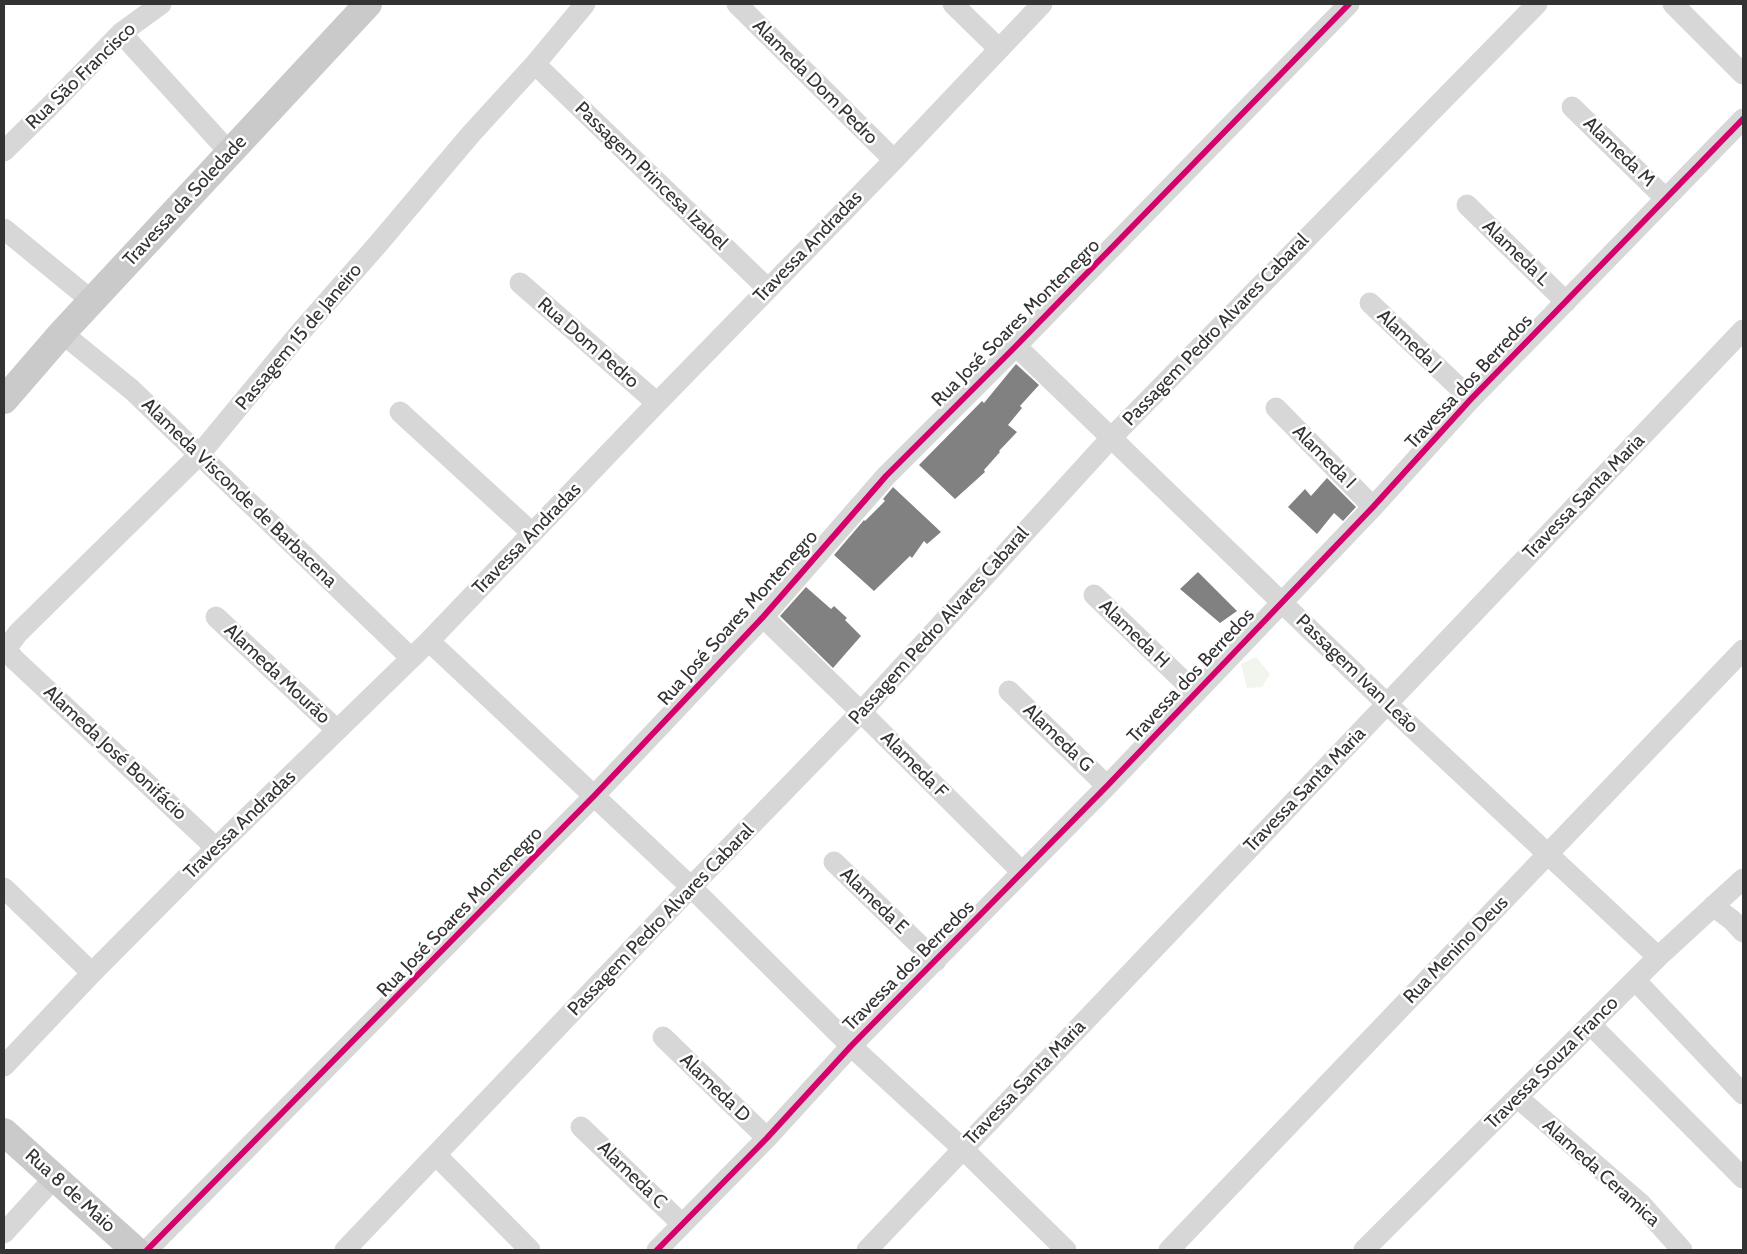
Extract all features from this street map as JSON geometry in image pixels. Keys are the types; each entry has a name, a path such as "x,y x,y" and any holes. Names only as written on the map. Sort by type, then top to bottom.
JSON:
{"main road":[{"name":"Travessa da Soledade","path":"4,400 62,333 368,4"},
{"name":"Rua 8 de Maio","path":"4,1132 135,1250"}],"street":[{"name":"Rua São Francisco","path":"4,150 121,33 162,4"},
{"name":"Passagem 15 de Janeiro","path":"14,659 8,650 9,645 18,633 199,455 298,335 471,134 535,64 585,4"},
{"name":"Alameda Dom Pedro","path":"737,4 894,160"},
{"path":"953,4 999,49"},
{"name":"Travessa Andradas","path":"4,1066 92,973 216,848 429,640 894,160 1042,4"},
{"name":"Rua José Soares Montenegro","path":"147,1250 594,796 763,617 886,476 1016,346 1349,4"},
{"name":"Passagem Pedro Alvares Cabaral","path":"345,1250 437,1156 691,887 862,712 1111,438 1537,4"},
{"path":"1673,4 1743,74"},
{"path":"121,33 230,153"},
{"name":"Passagem Princesa Izabel","path":"535,64 768,289"},
{"name":"Alameda M","path":"1572,107 1665,198"},
{"name":"Travessa dos Berredos","path":"657,1250 767,1138 851,1046 1107,786 1373,507 1471,399 1743,119"},
{"name":"Alameda L","path":"1467,205 1566,302"},
{"path":"4,229 92,301"},
{"name":"Rua Dom Pedro","path":"520,283 657,403"},
{"name":"Alameda J","path":"1370,303 1471,399"},
{"name":"Travessa Santa Maria","path":"868,1250 1743,330"},
{"name":"Alameda Visconde de Barbacena","path":"62,333 132,390 411,658"},
{"name":"Passagem Ivan Leão","path":"1016,346 1387,704 1658,957"},
{"name":"Alameda I","path":"1276,408 1373,507"},
{"path":"400,412 532,533"},
{"name":"Alameda H","path":"1094,595 1196,693"},
{"name":"Alameda Mourão","path":"216,617 337,730"},
{"name":"Alameda F","path":"763,617 862,712 1022,872"},
{"path":"429,640 691,887 851,1046 963,1149 1066,1250"},
{"name":"Rua Menino Deus","path":"1168,1250 1743,650"},
{"name":"Alameda José Bonifácio","path":"14,659 216,848"},
{"name":"Alameda G","path":"1009,690 1107,786"},
{"name":"Alameda E","path":"834,862 936,961"},
{"name":"Travessa Souza Franco","path":"1364,1250 1658,957 1743,879"},
{"path":"4,888 92,973"},
{"path":"1714,906 1732,920 1743,932"},
{"path":"1635,980 1743,1094"},
{"path":"1590,1024 1743,1178"},
{"name":"Alameda D","path":"663,1037 767,1138"},
{"name":"Alameda Ceramica","path":"1517,1097 1641,1204 1682,1250"},
{"name":"Alameda C","path":"581,1127 682,1224"},
{"path":"437,1156 530,1250"},
{"path":"4,1232 55,1177"}],"shaded area":[{"path":"1256,657 1270,674 1262,687 1247,688 1241,664"}],"building":[{"path":"1016,364 1039,385 1020,406 1022,408 1008,425 1017,432 999,451 984,470 985,472 955,499 919,465 982,401 984,403"},
{"path":"1327,478 1356,507 1343,521 1334,513 1317,534 1288,507 1305,489 1311,496"},
{"path":"893,487 941,532 927,544 924,541 912,558 910,556 874,591 834,555 864,520 885,501 883,499"},
{"path":"1198,572 1237,611 1220,623 1180,589"},
{"path":"806,587 831,609 834,606 847,618 845,620 861,636 833,668 780,616"}],"cycle path":[{"path":"147,1250 594,796 763,617 886,476 1016,346 1349,4"},
{"path":"657,1250 767,1138 851,1046 1107,786 1373,507 1471,399 1743,119"}]}
